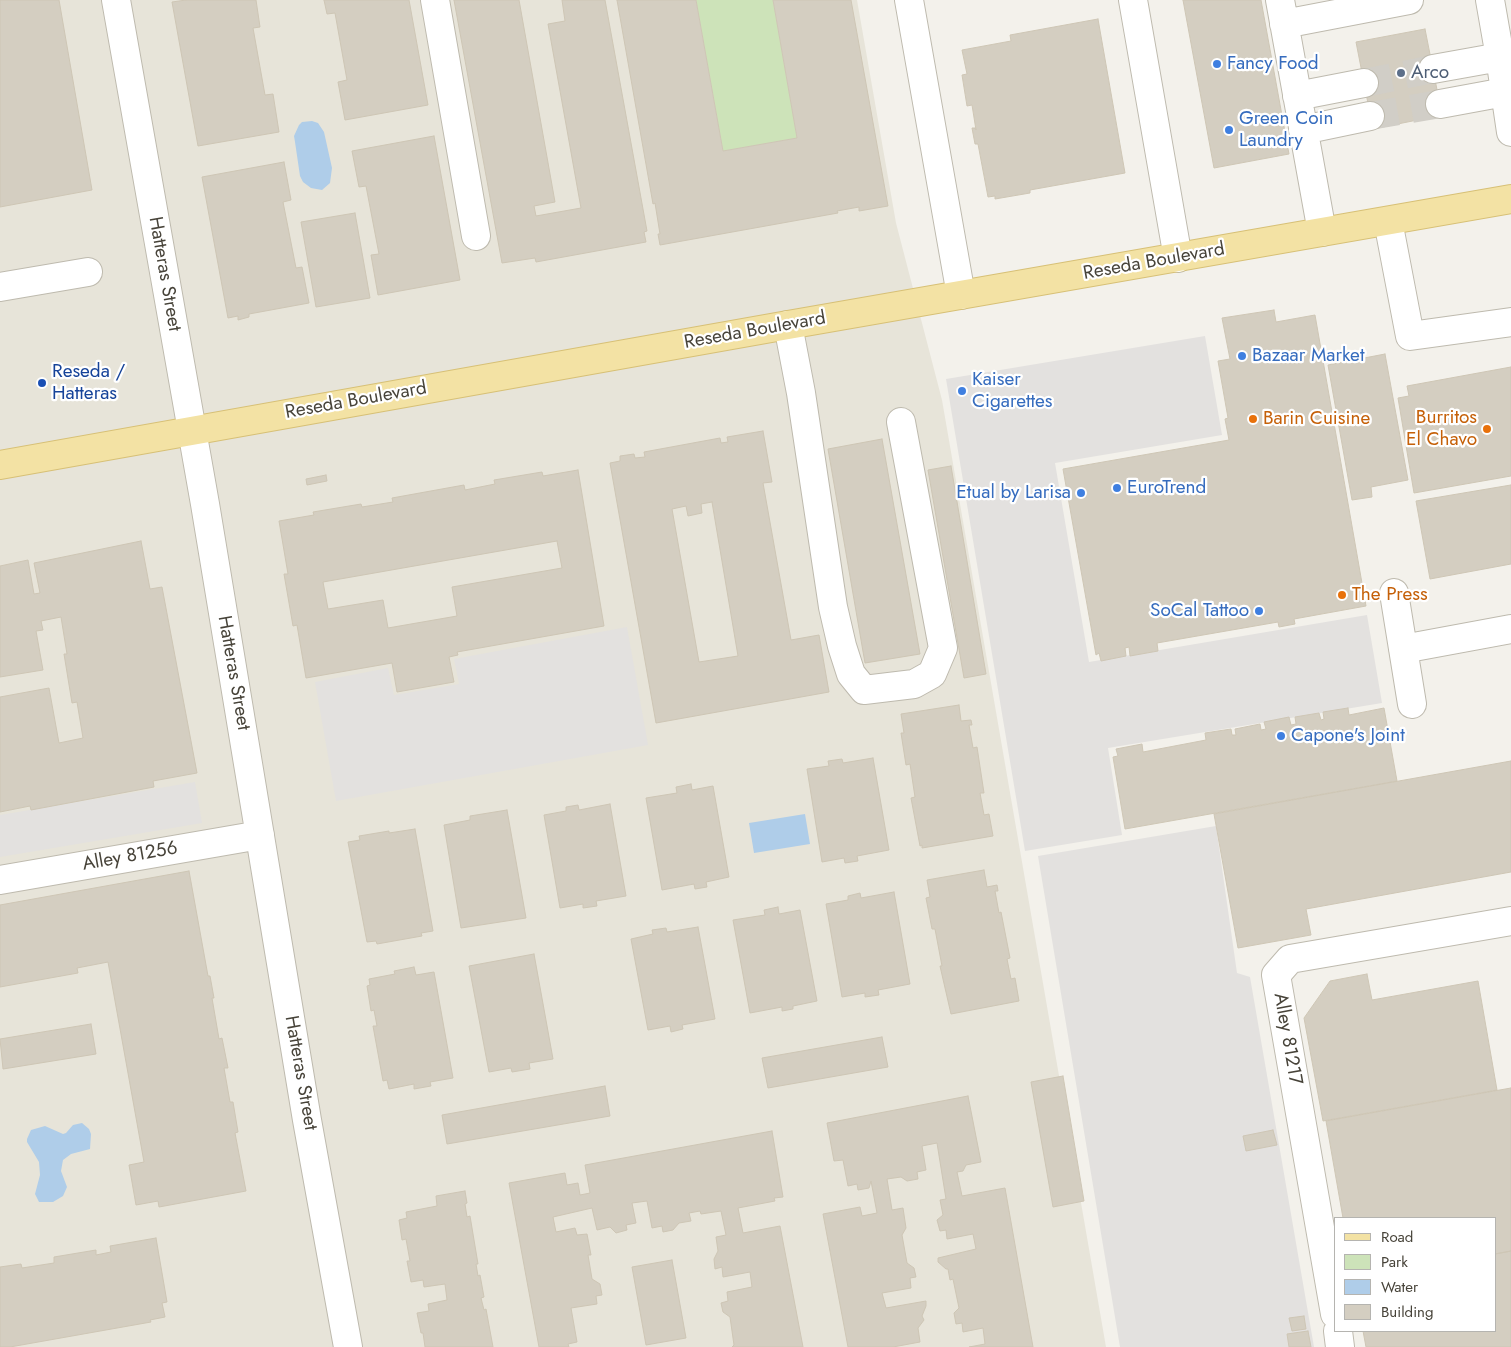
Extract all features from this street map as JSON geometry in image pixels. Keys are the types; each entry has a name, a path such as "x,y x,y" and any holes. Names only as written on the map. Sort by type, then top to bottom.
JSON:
{"main road":[{"name":"Reseda Boulevard","path":"0,465 788,324 1511,199"}],"street":[{"name":"Hatteras Street","path":"116,0 192,431 348,1347"},
{"path":"435,0 476,236"},
{"path":"909,0 961,295"},
{"path":"1134,0 1178,258"},
{"path":"1322,232 1282,12 1409,0"},
{"path":"1490,0 1505,56 1505,92 1511,132"},
{"path":"1433,69 1505,56"},
{"path":"1297,96 1364,83"},
{"path":"1440,104 1505,92"},
{"path":"1303,130 1370,116"},
{"path":"1388,221 1410,336 1511,322"},
{"path":"0,287 88,272"},
{"path":"788,324 833,607 851,674 864,690 914,684 932,674 943,648 901,422"},
{"path":"1394,593 1412,704"},
{"path":"1403,649 1511,629"},
{"name":"Alley 81256","path":"0,880 260,835"},
{"name":"Alley 81217","path":"1334,1308 1276,975 1290,959 1511,921"},
{"path":"1338,1332 1340,1347"}],"shaded area":[{"path":"0,0 857,0 896,223 942,400 1106,1347 0,1347"},
{"path":"1205,336 1222,435 1055,463 1089,662 1367,615 1382,703 1108,748 1122,835 1025,851 946,379"},
{"path":"627,627 648,745 336,801 315,682 388,668 394,695 459,684 454,659"},
{"path":"195,782 202,823 0,857 0,815"},
{"path":"1216,826 1237,973 1250,977 1314,1347 1120,1347 1038,856"}],"green space":[{"path":"696,0 773,0 797,138 723,151"}],"water":[{"path":"312,121 318,123 324,132 332,168 330,183 322,190 311,188 303,182 300,176 294,136 302,122"},
{"path":"805,814 810,844 754,853 749,823"},
{"path":"82,1123 89,1129 91,1134 90,1149 71,1154 63,1160 61,1171 67,1187 63,1196 53,1202 39,1202 35,1194 40,1175 39,1162 27,1142 31,1130 45,1126 63,1134 73,1125"}],"building":[{"path":"0,0 59,0 92,190 0,207"},
{"path":"186,0 256,0 260,27 253,28 265,95 273,94 279,132 198,146 172,2"},
{"path":"324,0 409,0 428,105 345,120 338,82 347,80 335,13 327,14"},
{"path":"454,0 519,0 555,202 534,206 536,216 581,208 548,24 565,21 562,0 605,0 647,231 644,232 646,242 536,262 535,258 502,263"},
{"path":"617,0 696,0 723,151 797,138 773,0 851,0 888,206 859,211 859,207 837,211 838,213 660,245 655,203 653,204"},
{"path":"1183,0 1261,0 1289,154 1214,168"},
{"path":"1098,19 1125,173 1030,190 1030,193 995,199 995,196 988,197 978,144 975,144 972,128 976,130 972,105 967,106 962,75 967,74 962,50 1011,41 1010,35"},
{"path":"1425,29 1442,115 1373,129 1356,42"},
{"path":"434,136 460,280 378,295 371,255 379,254 366,186 359,187 352,151"},
{"path":"284,162 291,200 283,202 296,268 302,267 309,303 249,314 249,317 238,320 238,316 228,318 202,177"},
{"path":"355,213 370,298 316,307 301,222"},
{"path":"1274,310 1276,322 1315,315 1366,606 1294,619 1295,624 1279,627 1278,622 1157,643 1158,651 1130,656 1129,647 1125,648 1126,656 1101,661 1099,653 1096,655 1063,469 1229,440 1225,419 1228,418 1218,361 1230,359 1222,318"},
{"path":"1385,354 1408,480 1371,487 1372,497 1352,500 1328,365"},
{"path":"1511,367 1511,476 1414,493 1398,398 1409,396 1407,386"},
{"path":"763,431 772,482 763,483 791,640 819,635 829,692 656,723 610,463 620,461 620,456 634,454 635,458 645,457 644,452 720,438 721,443 728,442 727,437","holes":["712,502 738,656 699,662 672,509 686,506 688,516 702,513 701,504"]},
{"path":"882,439 920,654 865,663 828,449"},
{"path":"951,466 986,674 964,678 928,470"},
{"path":"578,470 604,626 457,652 458,655 449,657 454,682 397,692 392,663 306,678 297,625 293,626 284,574 288,574 279,521 314,515 313,512 361,504 362,507 393,502 392,498 464,485 465,490 495,484 494,480 542,472 543,476","holes":["557,541 562,568 452,587 457,616 388,628 383,600 328,609 323,582"]},
{"path":"326,475 327,481 307,485 306,479"},
{"path":"1511,485 1511,564 1430,579 1416,501"},
{"path":"141,541 150,589 162,587 197,773 153,781 154,787 31,810 30,806 0,812 0,697 49,688 59,743 83,738 77,702 72,703 64,654 67,654 61,617 41,621 43,630 36,631 43,670 0,677 0,566 28,560 34,594 40,593 34,563"},
{"path":"959,705 961,721 971,720 972,725 969,725 973,748 977,747 984,793 980,793 984,815 989,814 993,836 922,848 922,845 920,846 911,798 915,797 910,764 906,765 901,733 904,733 901,714"},
{"path":"1348,708 1349,715 1384,708 1397,781 1125,829 1113,757 1118,756 1116,749 1142,744 1143,752 1206,740 1205,733 1231,729 1232,735 1236,735 1235,729 1260,724 1261,730 1266,729 1264,722 1289,717 1291,725 1296,724 1295,717 1319,713 1321,720 1324,719 1323,712"},
{"path":"873,758 889,850 857,856 858,861 845,863 844,858 822,862 807,769 829,766 828,761 842,759 843,763"},
{"path":"1511,761 1511,872 1306,909 1311,935 1238,948 1214,814"},
{"path":"691,784 692,790 713,786 729,877 706,882 707,887 695,889 694,884 662,890 646,798 677,793 676,787"},
{"path":"610,804 626,896 596,901 597,906 583,908 583,904 560,908 544,815 566,811 566,807 578,805 579,810"},
{"path":"507,810 526,918 461,928 444,825 470,820 470,816"},
{"path":"415,829 433,931 421,933 422,936 377,944 376,941 367,942 348,842 360,840 359,836"},
{"path":"984,870 987,887 997,885 998,891 995,891 1010,958 1007,959 1011,979 1015,978 1019,1001 951,1014 940,966 942,966 935,929 932,929 926,898 930,897 927,880"},
{"path":"189,871 208,976 210,976 214,998 212,998 219,1039 222,1038 228,1068 224,1068 230,1102 233,1102 238,1132 235,1133 246,1191 159,1207 158,1201 136,1205 129,1165 144,1162 108,962 77,968 78,973 0,987 0,905"},
{"path":"894,892 910,984 878,990 879,995 865,997 865,993 842,997 826,904 848,900 848,896 860,893 861,898"},
{"path":"778,907 779,914 800,910 817,1001 793,1006 793,1009 782,1011 782,1007 750,1013 733,920 765,915 764,910"},
{"path":"698,927 715,1019 682,1025 683,1029 671,1032 670,1026 648,1030 631,939 653,934 652,930 666,928 667,932"},
{"path":"534,954 553,1059 529,1063 530,1069 512,1072 511,1068 489,1072 469,966"},
{"path":"414,967 416,975 434,972 453,1078 430,1082 431,1086 414,1089 414,1084 389,1089 387,1080 383,1081 373,1026 377,1026 374,1010 371,1011 367,986 370,985 369,979 395,974 394,971"},
{"path":"1367,974 1372,1000 1478,981 1497,1090 1323,1121 1304,1018 1330,981"},
{"path":"91,1024 96,1054 3,1069 0,1039"},
{"path":"882,1037 888,1067 768,1088 762,1058"},
{"path":"1063,1076 1084,1201 1053,1207 1031,1082"},
{"path":"605,1086 610,1116 447,1144 442,1115"},
{"path":"1511,1088 1511,1251 1496,1254 1496,1217 1343,1217 1326,1121"},
{"path":"968,1096 981,1162 966,1165 963,1171 957,1172 962,1196 1005,1188 1033,1347 969,1347 985,1344 983,1328 963,1332 962,1323 956,1324 954,1313 959,1308 953,1279 950,1280 948,1269 938,1262 938,1258 976,1249 973,1234 947,1239 946,1230 940,1231 937,1220 943,1215 940,1200 946,1199 937,1143 922,1146 926,1170 917,1172 918,1179 907,1181 901,1177 887,1179 892,1210 903,1208 906,1228 902,1235 907,1263 914,1268 916,1277 910,1278 911,1288 882,1293 886,1308 926,1301 922,1316 924,1320 918,1328 920,1342 893,1347 848,1347 823,1214 860,1207 862,1216 877,1213 871,1181 869,1188 858,1190 857,1184 848,1186 843,1160 834,1161 827,1123"},
{"path":"1273,1130 1277,1145 1246,1151 1243,1136"},
{"path":"772,1131 783,1197 774,1198 775,1201 738,1208 743,1233 780,1226 803,1347 732,1347 734,1345 730,1317 723,1312 721,1303 728,1301 727,1292 752,1287 750,1272 723,1277 722,1267 715,1269 714,1259 718,1251 716,1237 726,1235 721,1211 701,1214 700,1211 689,1213 691,1221 679,1223 673,1230 663,1232 662,1226 652,1228 647,1201 632,1203 636,1223 626,1225 627,1230 616,1233 610,1227 597,1230 592,1208 553,1217 556,1232 575,1228 577,1235 587,1234 591,1255 588,1255 592,1279 600,1284 602,1295 596,1296 597,1304 571,1308 577,1342 568,1344 569,1347 539,1347 509,1183 565,1173 567,1185 578,1183 580,1195 590,1193 585,1165"},
{"path":"465,1191 467,1217 470,1216 478,1264 476,1264 478,1276 480,1275 484,1297 481,1298 484,1310 486,1309 493,1347 425,1347 417,1313 429,1311 428,1304 447,1300 445,1284 424,1287 423,1280 411,1282 407,1261 410,1261 406,1239 402,1240 399,1220 407,1218 406,1212 437,1206 436,1196"},
{"path":"156,1238 167,1302 162,1303 165,1317 150,1320 151,1322 10,1347 0,1347 0,1267 21,1264 22,1268 54,1263 54,1257 96,1250 96,1255 111,1252 110,1246"},
{"path":"1511,1251 1511,1347 1366,1347 1363,1332 1496,1332 1496,1254"},
{"path":"672,1260 686,1338 646,1345 632,1267"},
{"path":"1304,1316 1306,1329 1292,1331 1289,1318"},
{"path":"1308,1331 1311,1347 1289,1347 1287,1334"}],"tunnel":[{"path":"1364,83 1433,69"},
{"path":"1370,116 1440,104"}],"place":[{"name":"Fancy Food","path":"1217,64"},
{"name":"Arco","path":"1401,73"},
{"name":"Green Coin Laundry","path":"1229,130"},
{"name":"Bazaar Market","path":"1242,356"},
{"name":"Reseda / Hatteras","path":"42,383"},
{"name":"Kaiser Cigarettes","path":"962,391"},
{"name":"Barin Cuisine","path":"1253,419"},
{"name":"Burritos El Chavo","path":"1487,429"},
{"name":"EuroTrend","path":"1117,488"},
{"name":"Etual by Larisa","path":"1081,493"},
{"name":"The Press","path":"1342,595"},
{"name":"SoCal Tattoo","path":"1259,611"},
{"name":"Capone's Joint","path":"1281,736"}]}
